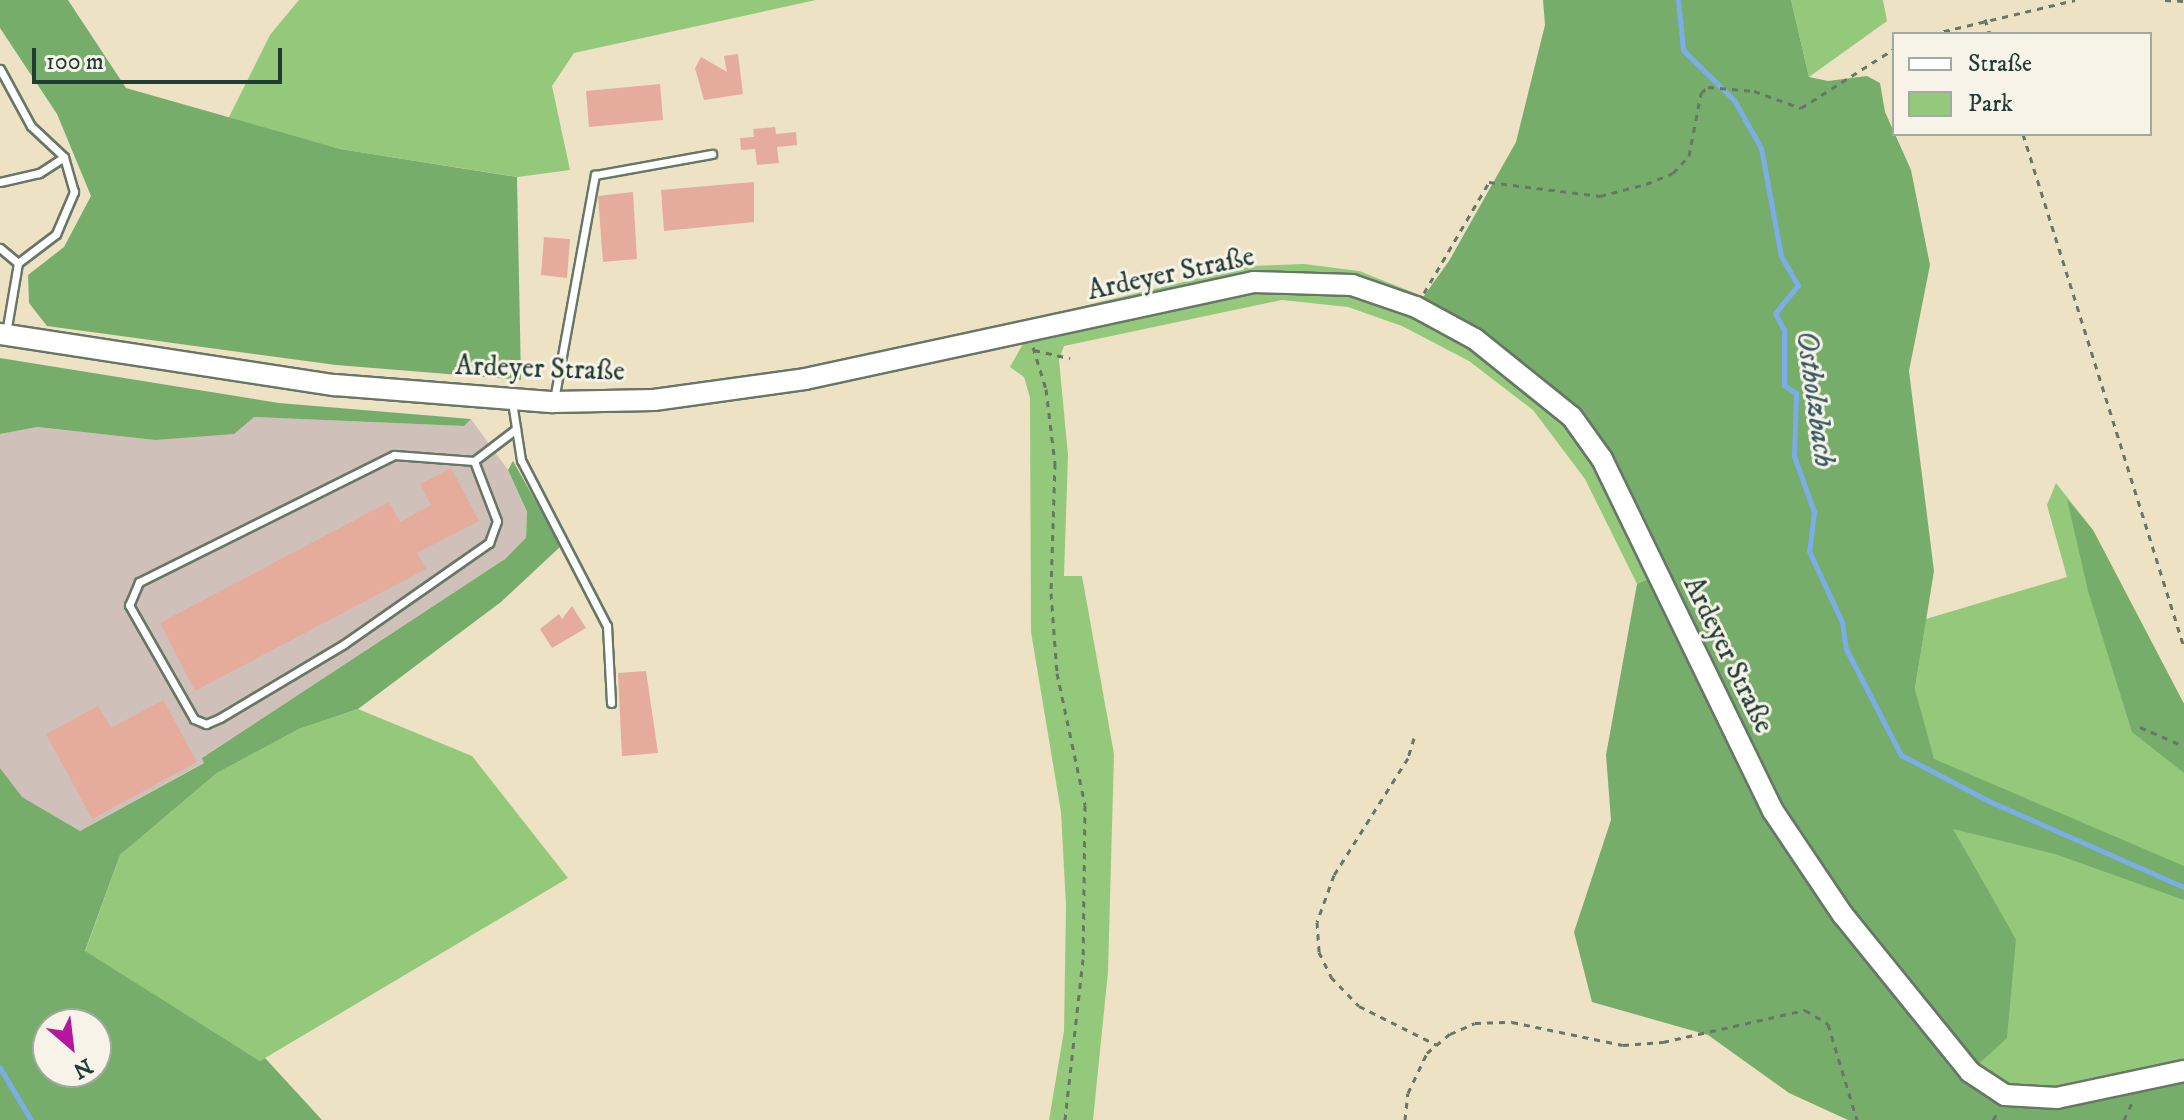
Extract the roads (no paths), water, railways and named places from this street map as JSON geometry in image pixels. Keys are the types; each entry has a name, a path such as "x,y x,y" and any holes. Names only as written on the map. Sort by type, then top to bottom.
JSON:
{"main road":[{"name":"Ardeyer Straße","path":"3,335 224,371 512,400 654,400 736,390 1032,342 1253,282 1352,285 1416,307 1475,339 1572,417 1602,459 1773,811 1843,915 1970,1072 2005,1095 2057,1098 2184,1071"}],"lane":[{"path":"0,69 31,126 64,157 74,192 56,234 18,263 3,335"},
{"path":"553,402 595,175 712,154"},
{"path":"0,182 39,173 64,157"},
{"path":"0,248 18,263"},
{"path":"512,400 521,460 607,626 611,703"},
{"path":"474,461 497,521 489,543 344,644 257,696 212,722 194,719 129,605 139,582 394,455 474,461 516,429"}],"waterway":[{"name":"Ostholzbach","path":"1678,0 1683,50 1734,100 1761,148 1781,256 1798,285 1775,313 1784,330 1784,385 1796,393 1794,456 1814,512 1809,551 1842,622 1846,649 1901,755 1991,802 2184,887"},
{"path":"0,1068 31,1120"}]}
